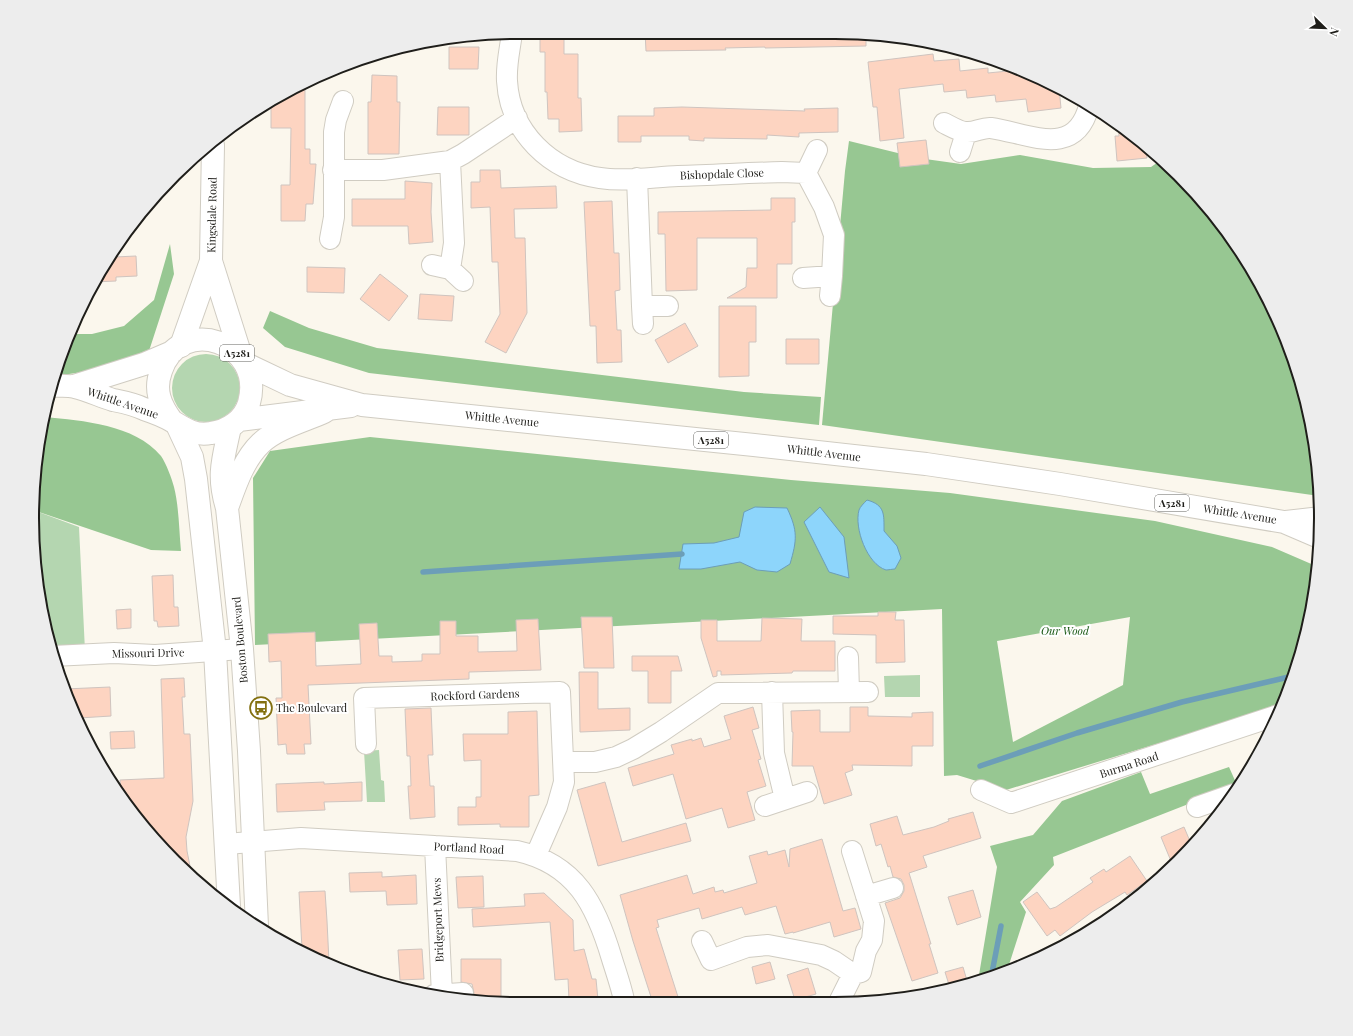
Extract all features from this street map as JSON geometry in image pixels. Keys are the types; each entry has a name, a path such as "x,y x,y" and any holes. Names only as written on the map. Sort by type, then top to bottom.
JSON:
{"main road":[{"name":"Kingsdale Road","path":"213,149 211,261 243,360"},
{"name":"Kingsdale Road","path":"177,349 211,261"},
{"name":"A5281","path":"175,424 191,432 204,434 218,432 234,423 247,408 252,393 251,378 243,360 228,346 213,340 196,340 177,349"},
{"name":"Whittle Avenue","path":"57,386 74,386 144,364 177,349"},
{"path":"177,349 163,364 158,379 158,394 163,409 175,424 192,457 196,479 214,651 229,900"},
{"name":"Whittle Avenue","path":"243,360 290,385 362,405 776,447 926,464 1060,484 1284,522 1313,535"},
{"name":"Whittle Avenue","path":"74,386 139,407 175,424"},
{"name":"Whittle Avenue","path":"234,423 362,405"},
{"path":"227,508 240,474 249,457 261,443 276,433 336,408"},
{"name":"Boston Boulevard","path":"234,423 221,469 221,488 227,508 242,649 257,919"},
{"name":"Whittle Avenue","path":"1284,522 1314,519"}],"street":[{"name":"Bishopdale Close","path":"511,39 507,66 507,82 512,106 517,118 525,133 536,148 552,160 568,168 584,175 600,178 637,178 782,172 806,173"},
{"path":"328,240 334,217 334,132 336,120 344,101"},
{"path":"944,123 966,133 988,128 1033,138 1057,140 1070,135 1080,126 1087,111"},
{"path":"333,170 383,170 450,161 517,118"},
{"path":"960,152 966,133"},
{"path":"818,150 806,173 824,207 834,235 830,296"},
{"path":"448,272 454,243 450,161"},
{"path":"637,178 643,315 668,306"},
{"path":"803,278 832,276"},
{"name":"Missouri Drive","path":"59,656 114,653 155,655 242,649"},
{"path":"564,762 595,762 622,755 660,732 718,693 858,692 848,657"},
{"name":"Rockford Gardens","path":"366,744 364,698 560,692 564,762 562,795 536,855"},
{"path":"772,692 774,753 785,799"},
{"name":"Burma Road","path":"981,790 1011,803 1271,717"},
{"path":"765,806 807,792"},
{"path":"1210,807 1221,801"},
{"name":"Portland Road","path":"226,844 253,840 301,838 517,851 536,855 555,866 574,881 586,896 602,926 623,997"},
{"name":"Bridgeport Mews","path":"435,846 438,990"},
{"path":"702,941 711,960 747,947 768,945 821,956 834,961 853,974 861,972 874,930 874,921 852,851"},
{"path":"866,896 893,888"},
{"path":"842,997 853,974"},
{"name":"Bridgeport Mews","path":"459,993 463,993"}],"green space":[{"path":"849,141 918,158 961,164 1020,155 1093,168 1151,167 1157,163 1174,179 1215,226 1250,279 1265,306 1289,364 1298,394 1310,455 1313,495 822,425"},
{"path":"170,244 174,274 149,351 118,367 61,375 75,334 92,334 124,326 154,300"},
{"path":"270,311 309,328 377,348 744,392 821,397 819,425 369,373 285,347 263,328"},
{"path":"206,354 219,357 230,364 237,375 240,388 237,401 230,412 219,419 206,422 193,419 182,412 175,401 172,388 175,375 182,364 193,357"},
{"path":"50,417 75,420 107,426 122,431 137,437 150,445 161,456 170,476 176,495 181,551 151,550 39,512 43,455"},
{"path":"370,437 791,480 950,493 1155,521 1272,547 1312,564 1305,611 1298,642 1289,672 1275,708 1006,790 957,775 944,776 942,609 255,645 253,478 270,451","holes":["1130,617 1123,685 1013,742 997,641"]},
{"path":"39,512 79,527 85,651 58,652 48,611 43,581 40,549"},
{"path":"920,675 920,697 885,697 884,676"},
{"path":"379,750 381,780 384,781 385,802 367,802 364,751"},
{"path":"1229,767 1235,781 1231,788 1053,857 1054,865 1020,902 1026,912 1009,964 979,975 997,867 990,846 1033,835 1062,801 1141,772 1150,794"}],"water":[{"path":"867,500 873,502 882,511 884,531 897,546 901,558 895,569 886,570 873,561 860,535 858,518 862,505"},
{"path":"755,507 787,508 795,529 795,542 790,564 777,572 757,570 740,562 701,569 679,569 683,544 714,543 739,537 744,512"},
{"path":"820,507 844,537 849,578 829,572 804,522"}],"building":[{"path":"540,39 564,39 564,54 578,54 578,98 581,98 582,131 559,132 559,119 548,119 547,92 545,92 545,52 540,52"},
{"path":"645,39 866,40 866,46 765,47 725,48 726,50 646,51"},
{"path":"449,47 479,47 478,69 449,69"},
{"path":"933,54 934,61 959,59 960,71 988,68 988,73 1008,71 1047,88 1060,95 1061,108 1028,112 1026,99 996,102 995,95 967,98 966,90 944,92 943,84 899,89 904,138 880,141 877,107 873,107 868,62"},
{"path":"372,75 397,76 397,102 400,102 399,154 368,154 368,102 371,102"},
{"path":"305,89 305,149 310,149 310,164 316,164 313,204 306,204 305,221 281,221 281,185 290,185 291,128 271,128 271,108"},
{"path":"438,107 469,107 469,135 437,135"},
{"path":"682,107 805,111 804,109 838,108 838,132 799,133 799,137 767,135 767,139 704,138 704,141 689,140 689,136 641,136 641,142 618,142 618,116 654,116 654,108"},
{"path":"1119,132 1146,154 1147,158 1117,161 1115,136 1119,136"},
{"path":"926,140 929,164 900,167 897,143"},
{"path":"480,170 500,170 501,188 556,186 557,208 514,209 515,238 525,238 527,313 506,353 485,342 500,314 498,262 492,262 490,207 471,208 471,182 480,182"},
{"path":"405,181 432,183 431,212 433,242 409,244 408,226 352,226 352,199 405,199"},
{"path":"771,198 795,198 795,222 792,222 792,264 777,264 777,298 727,298 746,287 747,268 757,268 757,238 697,238 697,290 666,291 665,234 658,234 658,212 771,210"},
{"path":"612,201 614,253 619,253 620,290 615,291 617,330 621,330 622,362 597,363 596,326 590,326 584,202"},
{"path":"136,256 137,276 116,277 116,281 101,282 117,257"},
{"path":"307,267 345,268 344,293 307,292"},
{"path":"380,274 408,296 389,321 360,299"},
{"path":"420,294 454,296 452,321 418,319"},
{"path":"719,306 756,306 756,342 749,342 749,376 719,377"},
{"path":"685,323 698,346 668,363 655,340"},
{"path":"786,339 819,339 819,364 786,364"},
{"path":"173,575 174,607 178,607 179,626 158,627 157,621 154,621 152,576"},
{"path":"131,609 131,628 117,629 116,610"},
{"path":"878,612 896,612 895,620 904,620 905,662 876,663 876,635 833,634 833,616 878,616"},
{"path":"581,617 612,617 614,668 584,668"},
{"path":"762,618 802,619 801,641 835,641 835,671 793,671 792,673 721,675 721,671 717,671 717,676 713,677 701,638 701,620 717,620 717,641 761,641"},
{"path":"538,619 541,670 469,672 469,679 308,685 311,744 304,744 305,754 287,754 286,744 278,745 276,698 282,698 281,661 269,662 268,634 315,632 316,666 361,664 359,624 377,623 379,656 392,656 392,662 422,661 422,654 440,654 440,621 456,621 456,636 478,636 478,652 517,651 516,620"},
{"path":"632,656 678,656 682,671 671,671 671,703 648,703 648,671 632,671"},
{"path":"579,672 598,672 598,709 630,708 630,730 580,732"},
{"path":"184,678 185,697 182,697 184,734 190,734 193,801 186,837 190,867 158,834 138,810 121,785 120,780 164,778 161,679"},
{"path":"110,687 111,716 83,718 70,689"},
{"path":"753,707 759,728 752,730 761,759 758,760 766,786 747,792 755,820 728,828 722,808 686,819 673,774 633,786 628,768 674,754 671,745 692,739 692,741 701,738 704,747 731,739 724,716"},
{"path":"850,707 868,707 868,716 912,717 912,713 933,712 933,746 912,746 912,766 852,765 853,770 845,773 852,795 824,804 813,766 792,766 793,732 791,711 820,710 820,732 850,732"},
{"path":"431,708 433,755 428,755 430,786 434,786 435,817 410,819 408,786 411,786 410,756 407,756 405,709"},
{"path":"537,711 539,795 529,796 529,827 500,827 500,824 458,825 458,807 476,807 476,797 481,797 481,760 464,761 463,734 508,734 508,712"},
{"path":"134,731 135,748 111,749 110,732"},
{"path":"324,782 324,784 362,782 362,801 324,802 325,810 277,812 276,784"},
{"path":"605,782 622,842 686,823 691,841 598,866 577,790"},
{"path":"973,812 981,838 923,856 927,867 909,873 931,944 929,944 938,973 912,981 885,903 900,898 904,891 904,885 901,879 893,877 890,866 888,867 881,844 876,846 870,824 897,816 903,835 934,827 949,821 948,819"},
{"path":"1184,827 1189,840 1171,860 1161,837"},
{"path":"822,839 843,911 855,908 861,929 834,937 830,922 785,934 776,906 745,915 742,907 702,919 699,908 657,920 659,927 656,928 678,997 651,997 620,895 687,875 693,894 714,887 715,892 723,890 724,893 757,883 749,856 767,851 768,855 785,850 789,867 790,849"},
{"path":"1130,856 1147,881 1127,895 1125,892 1092,912 1060,936 1055,930 1047,936 1023,902 1037,892 1050,909 1056,907 1093,882 1090,878 1104,869 1106,872"},
{"path":"382,872 382,877 416,875 417,904 387,905 386,891 350,892 349,873"},
{"path":"483,876 484,907 458,908 456,877"},
{"path":"973,890 981,917 957,925 948,897"},
{"path":"325,891 329,958 302,946 299,892"},
{"path":"544,893 573,920 574,951 584,949 592,979 596,979 598,997 569,997 568,979 555,980 550,922 473,927 472,909 525,906 524,894"},
{"path":"422,949 424,979 400,980 398,950"},
{"path":"461,959 501,959 501,996 474,995 472,984 461,982"},
{"path":"770,962 775,979 756,984 752,967"},
{"path":"963,967 966,979 949,983 945,972"},
{"path":"808,968 816,994 806,997 794,997 787,975"}],"waterway":[{"path":"423,572 682,554"},
{"path":"980,766 1077,733 1182,702 1287,677"},
{"path":"992,971 1001,926"}],"place":[{"name":"The Boulevard","path":"261,708"}],"park label":[{"name":"Our Wood","path":"1065,631"}]}
